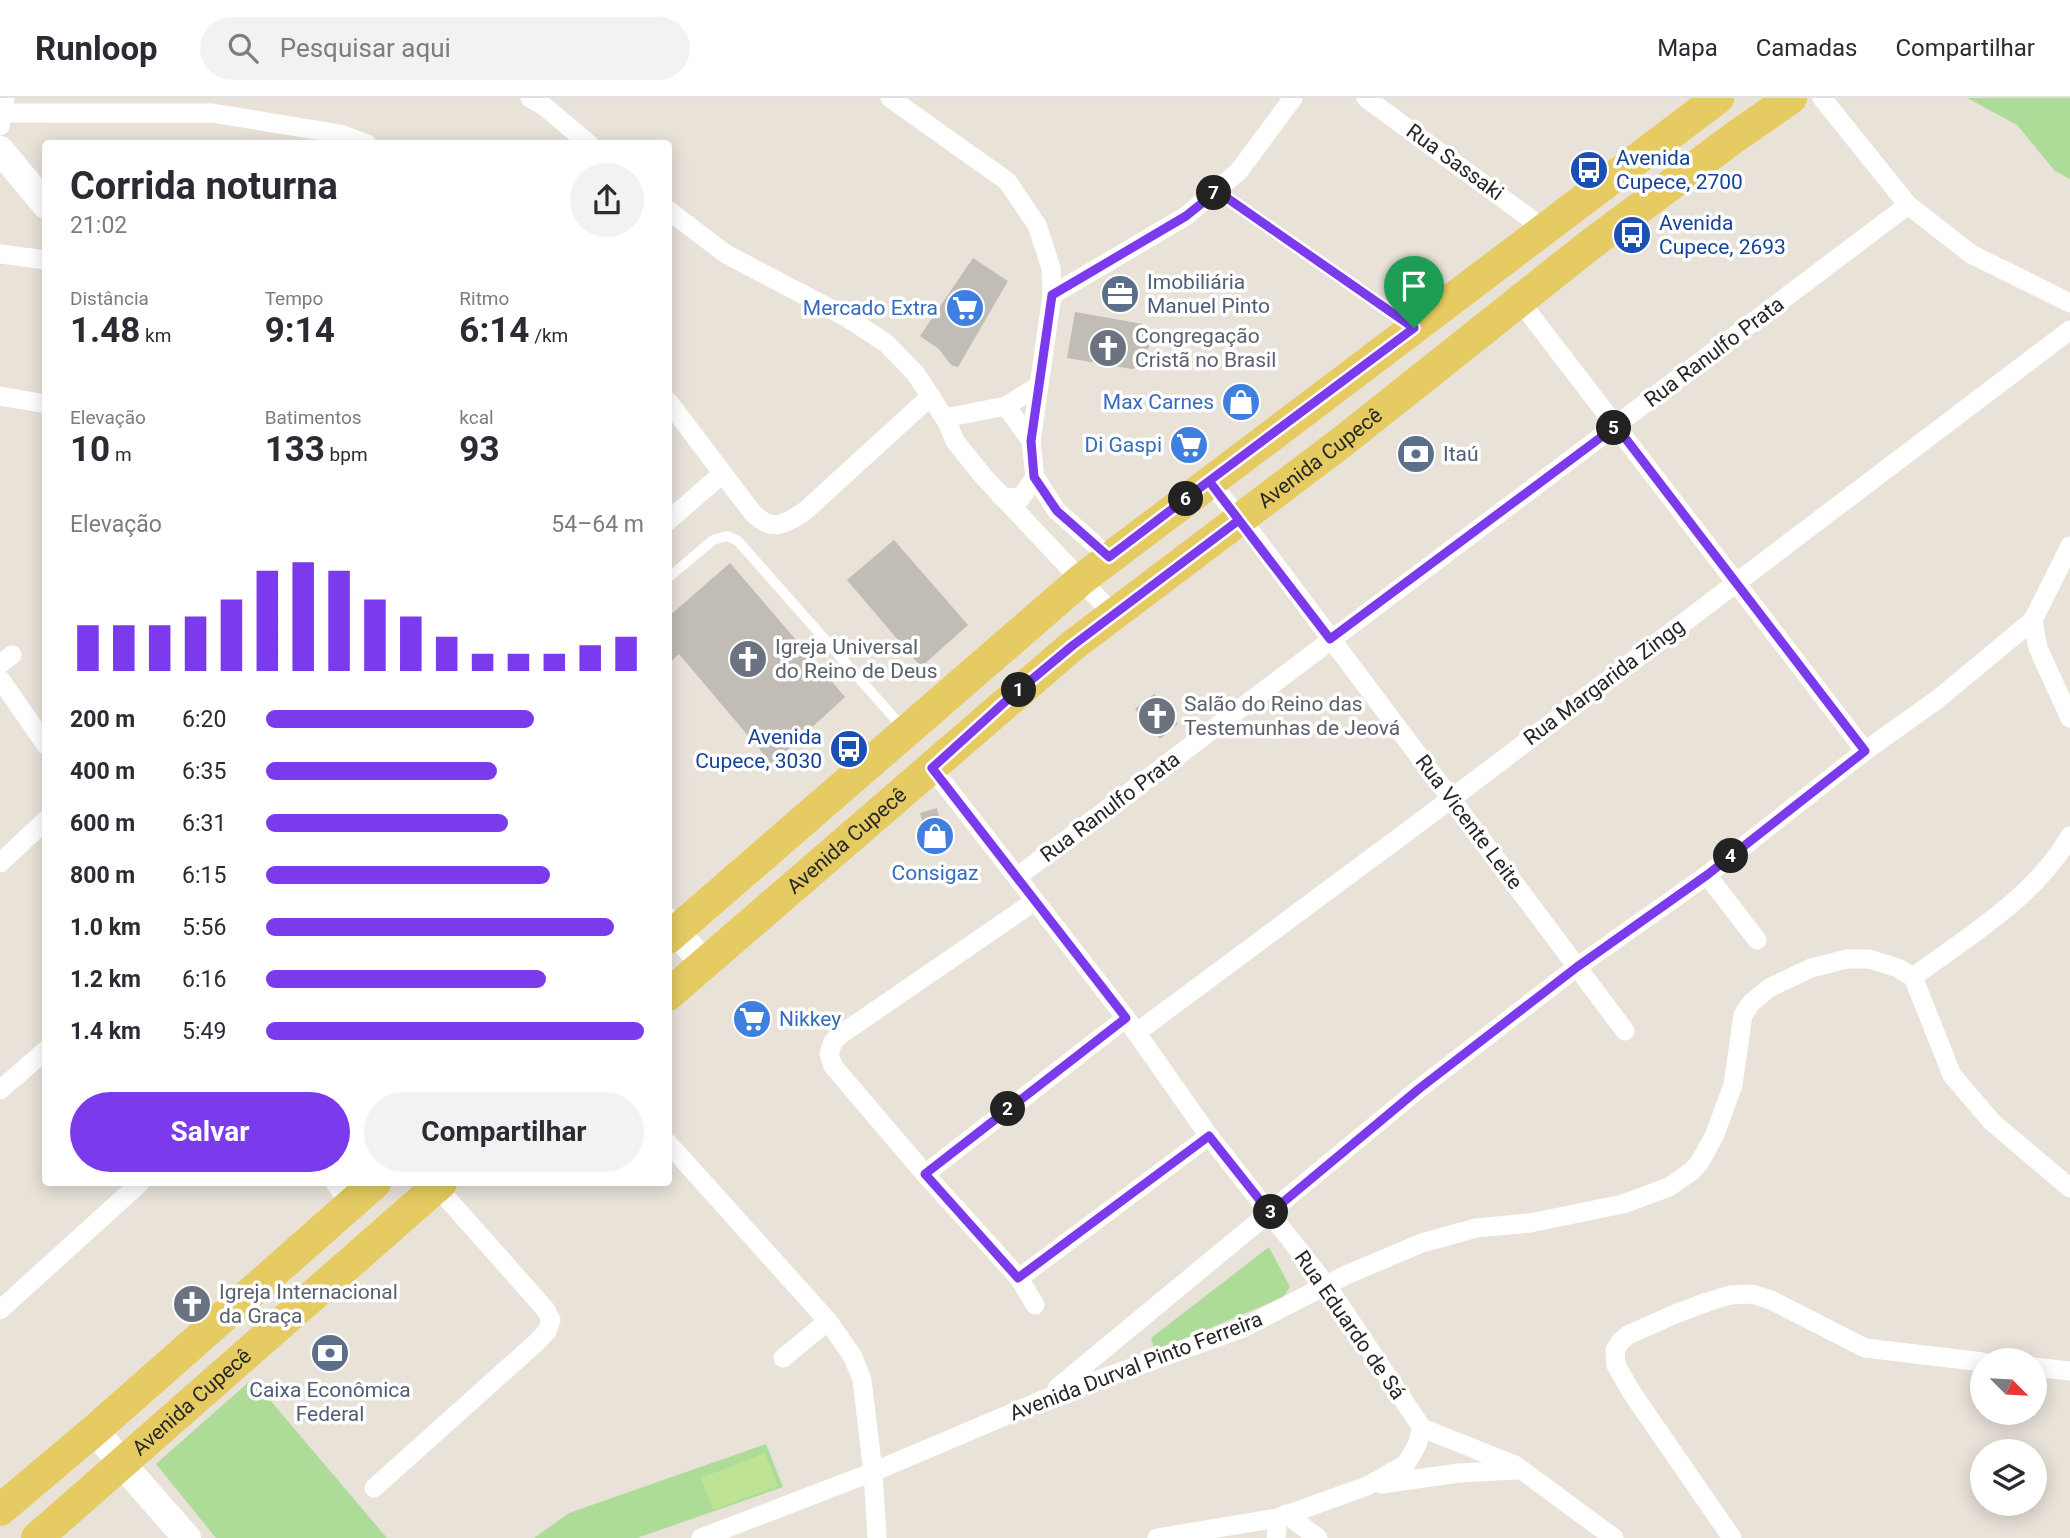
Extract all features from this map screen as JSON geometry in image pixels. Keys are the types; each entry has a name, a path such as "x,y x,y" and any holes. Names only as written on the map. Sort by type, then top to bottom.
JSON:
{"main road":[{"name":"Avenida Cupecê","path":"672,929 1109,557 1718,98"},
{"name":"Avenida Cupecê","path":"672,992 1006,701 1113,614 1342,442 1519,300 1791,98"},
{"name":"Avenida Cupecê","path":"0,1510 95,1430 343,1193 365,1186"},
{"name":"Avenida Cupecê","path":"37,1538 438,1186"}],"street":[{"path":"530,98 544,106 584,140"},
{"path":"890,98 1007,181 1028,209 1044,243 1051,268 1052,295 1031,441 1034,477 1057,511 1109,557"},
{"path":"1052,295 1186,216 1217,191 1239,171 1293,98"},
{"name":"Rua Sassaki","path":"1366,98 1543,228"},
{"path":"1822,98 1908,205 1971,254 2070,303"},
{"path":"3,113 212,113 340,134 357,140"},
{"path":"0,150 42,200"},
{"name":"Rua Ranulfo Prata","path":"1017,877 1908,205"},
{"path":"672,213 726,254 846,317 886,343 916,374 944,418 955,442 1001,497 1113,614"},
{"path":"0,254 42,259"},
{"path":"1519,300 1865,751"},
{"name":"Rua Margarida Zingg","path":"925,1174 1451,799 2070,330"},
{"path":"944,418 1006,406 1038,386"},
{"path":"0,396 42,403"},
{"path":"672,406 762,522 779,525 805,511 931,396"},
{"path":"1006,406 1031,441"},
{"path":"672,517 723,474"},
{"path":"1001,497 1021,498 1034,477"},
{"name":"Rua Vicente Leite","path":"1209,481 1254,536 1625,1031"},
{"path":"1045,1399 1420,1088 1577,967 1707,875 1865,751 1938,699 2033,620 2070,546"},
{"path":"2033,620 2038,648 2070,718"},
{"path":"0,679 42,740"},
{"name":"Rua Eduardo de Sá","path":"932,768 1131,1026 1209,1136 1327,1286 1422,1428"},
{"path":"0,863 42,824"},
{"path":"2070,836 2050,867 2003,911 1913,977 1952,1075 1992,1122 2070,1188"},
{"path":"1707,875 1757,940"},
{"path":"1035,901 840,1035 829,1051 833,1066 1018,1278 1035,1306"},
{"path":"672,931 704,964"},
{"name":"Avenida Durval Pinto Ferreira","path":"701,1538 873,1472 1045,1399 1243,1328 1373,1262 1450,1234 1476,1228 1530,1223 1623,1204 1670,1187 1700,1162 1715,1134 1733,1085 1743,1015 1751,1003 1769,988 1811,968 1847,959 1869,959 1898,968 1913,977"},
{"path":"0,1090 42,1053"},
{"path":"1018,1278 1209,1136"},
{"path":"672,1147 828,1321 849,1349 862,1380 873,1472 877,1538"},
{"path":"0,1310 138,1186"},
{"path":"374,1488 538,1341 551,1320 546,1310 440,1186"},
{"path":"1732,1538 1632,1393 1616,1365 1615,1350 1628,1335 1707,1302 1730,1295 1752,1294 1771,1300 1865,1348 1970,1360"},
{"path":"783,1358 828,1321"},
{"path":"2048,1368 2070,1371"},
{"path":"1157,1538 1280,1523 1367,1486 1406,1464 1417,1445 1422,1428 1508,1461 1614,1538"},
{"path":"95,1430 187,1538"},
{"path":"1367,1486 1459,1473 1523,1470"},
{"path":"1280,1523 1318,1538"}],"lane":[{"path":"1217,191 1414,328"},
{"path":"672,575 713,540 727,536 738,541 906,731"}],"green space":[{"path":"1967,98 2070,98 2070,179 2055,171 2017,125"},
{"path":"1269,1247 1290,1287 1283,1297 1163,1348 1154,1348 1151,1338"},
{"path":"252,1379 387,1538 216,1538 156,1464"},
{"path":"766,1444 783,1487 637,1538 534,1538 569,1513"},
{"path":"765,1453 778,1486 713,1510 701,1478"}],"building":[{"name":"Mercado Extra","path":"973,258 1008,281 958,367 951,365 939,349 920,336"},
{"name":"Congregação Cristã no Brasil","path":"1075,312 1143,324 1151,338 1144,365 1132,369 1067,358"},
{"path":"894,540 968,625 921,667 847,580"},
{"name":"Igreja Universal do Reino de Deus","path":"730,563 845,697 772,764 679,654 672,660 672,614"},
{"name":"Salão do Reino das Testemunhas de Jeová","path":"1154,694 1178,724 1160,739 1135,709"},
{"path":"937,808 940,822 923,826 920,813"}],"place":[{"name":"Avenida Cupece, 2700","path":"1589,170"},
{"name":"Avenida Cupece, 2693","path":"1632,235"},
{"name":"Imobiliária Manuel Pinto","path":"1120,294"},
{"name":"Mercado Extra","path":"965,308"},
{"name":"Congregação Cristã no Brasil","path":"1108,348"},
{"name":"Max Carnes","path":"1241,402"},
{"name":"Di Gaspi","path":"1189,445"},
{"name":"Itaú","path":"1416,454"},
{"name":"Igreja Universal do Reino de Deus","path":"748,659"},
{"name":"Salão do Reino das Testemunhas de Jeová","path":"1157,716"},
{"name":"Avenida Cupece, 3030","path":"849,749"},
{"name":"Consigaz","path":"935,836"},
{"name":"Nikkey","path":"752,1019"},
{"name":"Igreja Internacional da Graça","path":"192,1304"},
{"name":"Caixa Econômica Federal","path":"330,1353"}],"route":[{"path":"1414,328 1209,481 1239,520 1072,646 932,768 1126,1018 925,1174 1018,1278 1209,1136 1270,1213 1420,1088 1577,967 1707,875 1865,751 1616,426 1330,639 1254,536 1209,481 1109,557 1057,511 1034,477 1031,441 1052,295 1186,216 1217,191 1414,328"}]}
